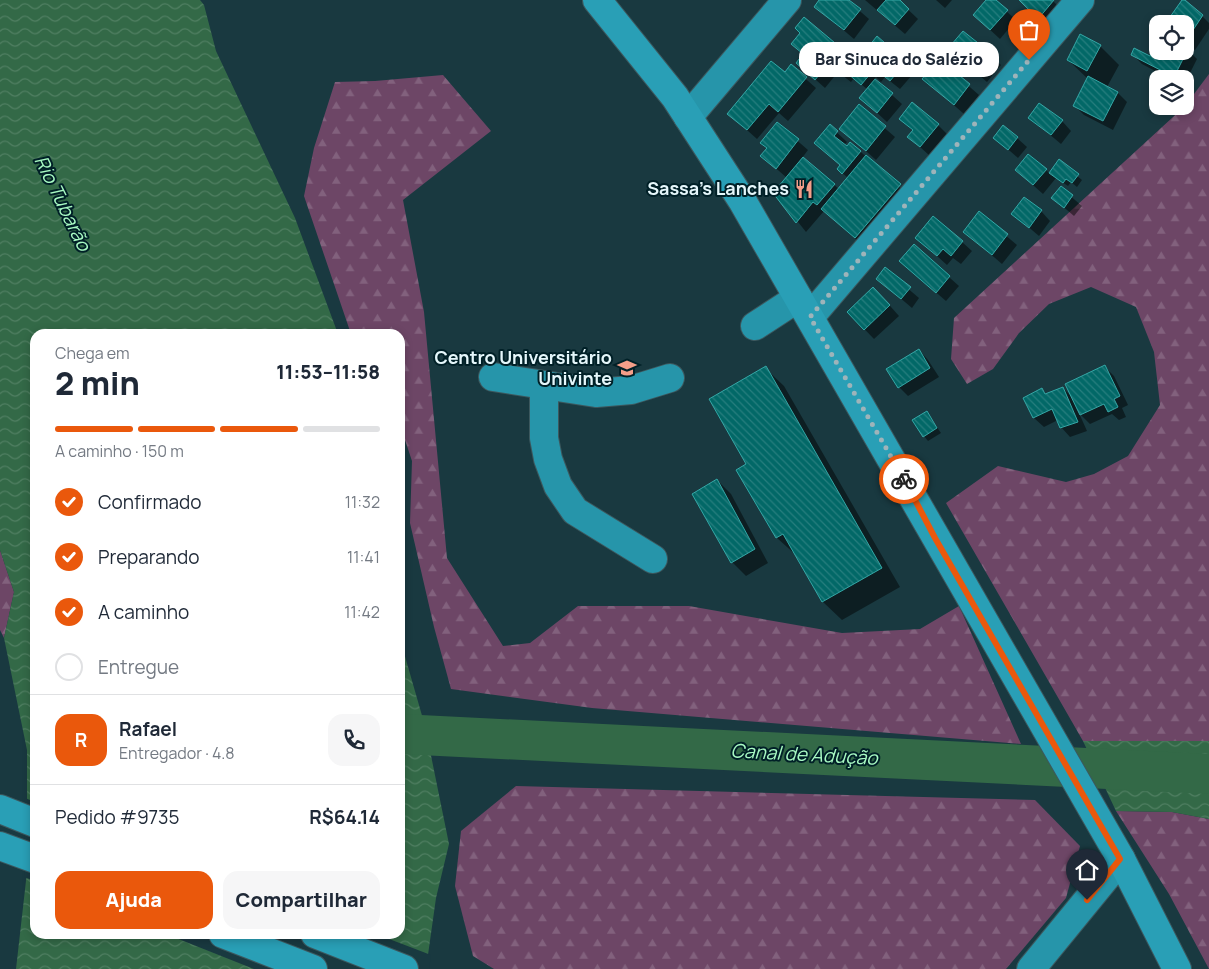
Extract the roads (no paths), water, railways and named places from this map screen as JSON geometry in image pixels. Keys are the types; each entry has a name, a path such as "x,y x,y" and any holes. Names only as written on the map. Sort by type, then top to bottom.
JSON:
{"main road":[{"path":"598,0 675,97 734,187 1114,848 1177,969"},
{"path":"0,809 30,821"},
{"path":"0,846 30,857"},
{"path":"236,939 313,969"},
{"path":"328,939 404,969"}],"street":[{"path":"688,116 787,0"},
{"path":"754,326 804,308 1080,0"},
{"path":"494,377 596,393 616,392 670,378"},
{"path":"544,385 544,438 548,459 558,486 575,511 653,559"},
{"path":"1031,969 1114,848"}],"water":[{"name":"Rio Tubarão","path":"0,0 200,0 204,5 216,51 295,218 336,329 30,329 30,939 405,939 405,656 425,726 449,844 436,898 426,969 16,969 27,872 27,750 4,638 14,592 0,550"},
{"path":"1083,741 1209,741 1209,819 1172,812 1116,811"}],"waterway":[{"name":"Canal de Adução","path":"405,734 1209,774"}],"place":[{"name":"Bar Sinuca do Salézio","path":"1029,60"},
{"name":"Sassa's Lanches","path":"804,189"},
{"name":"Centro Universitário Univinte","path":"627,368"}]}
